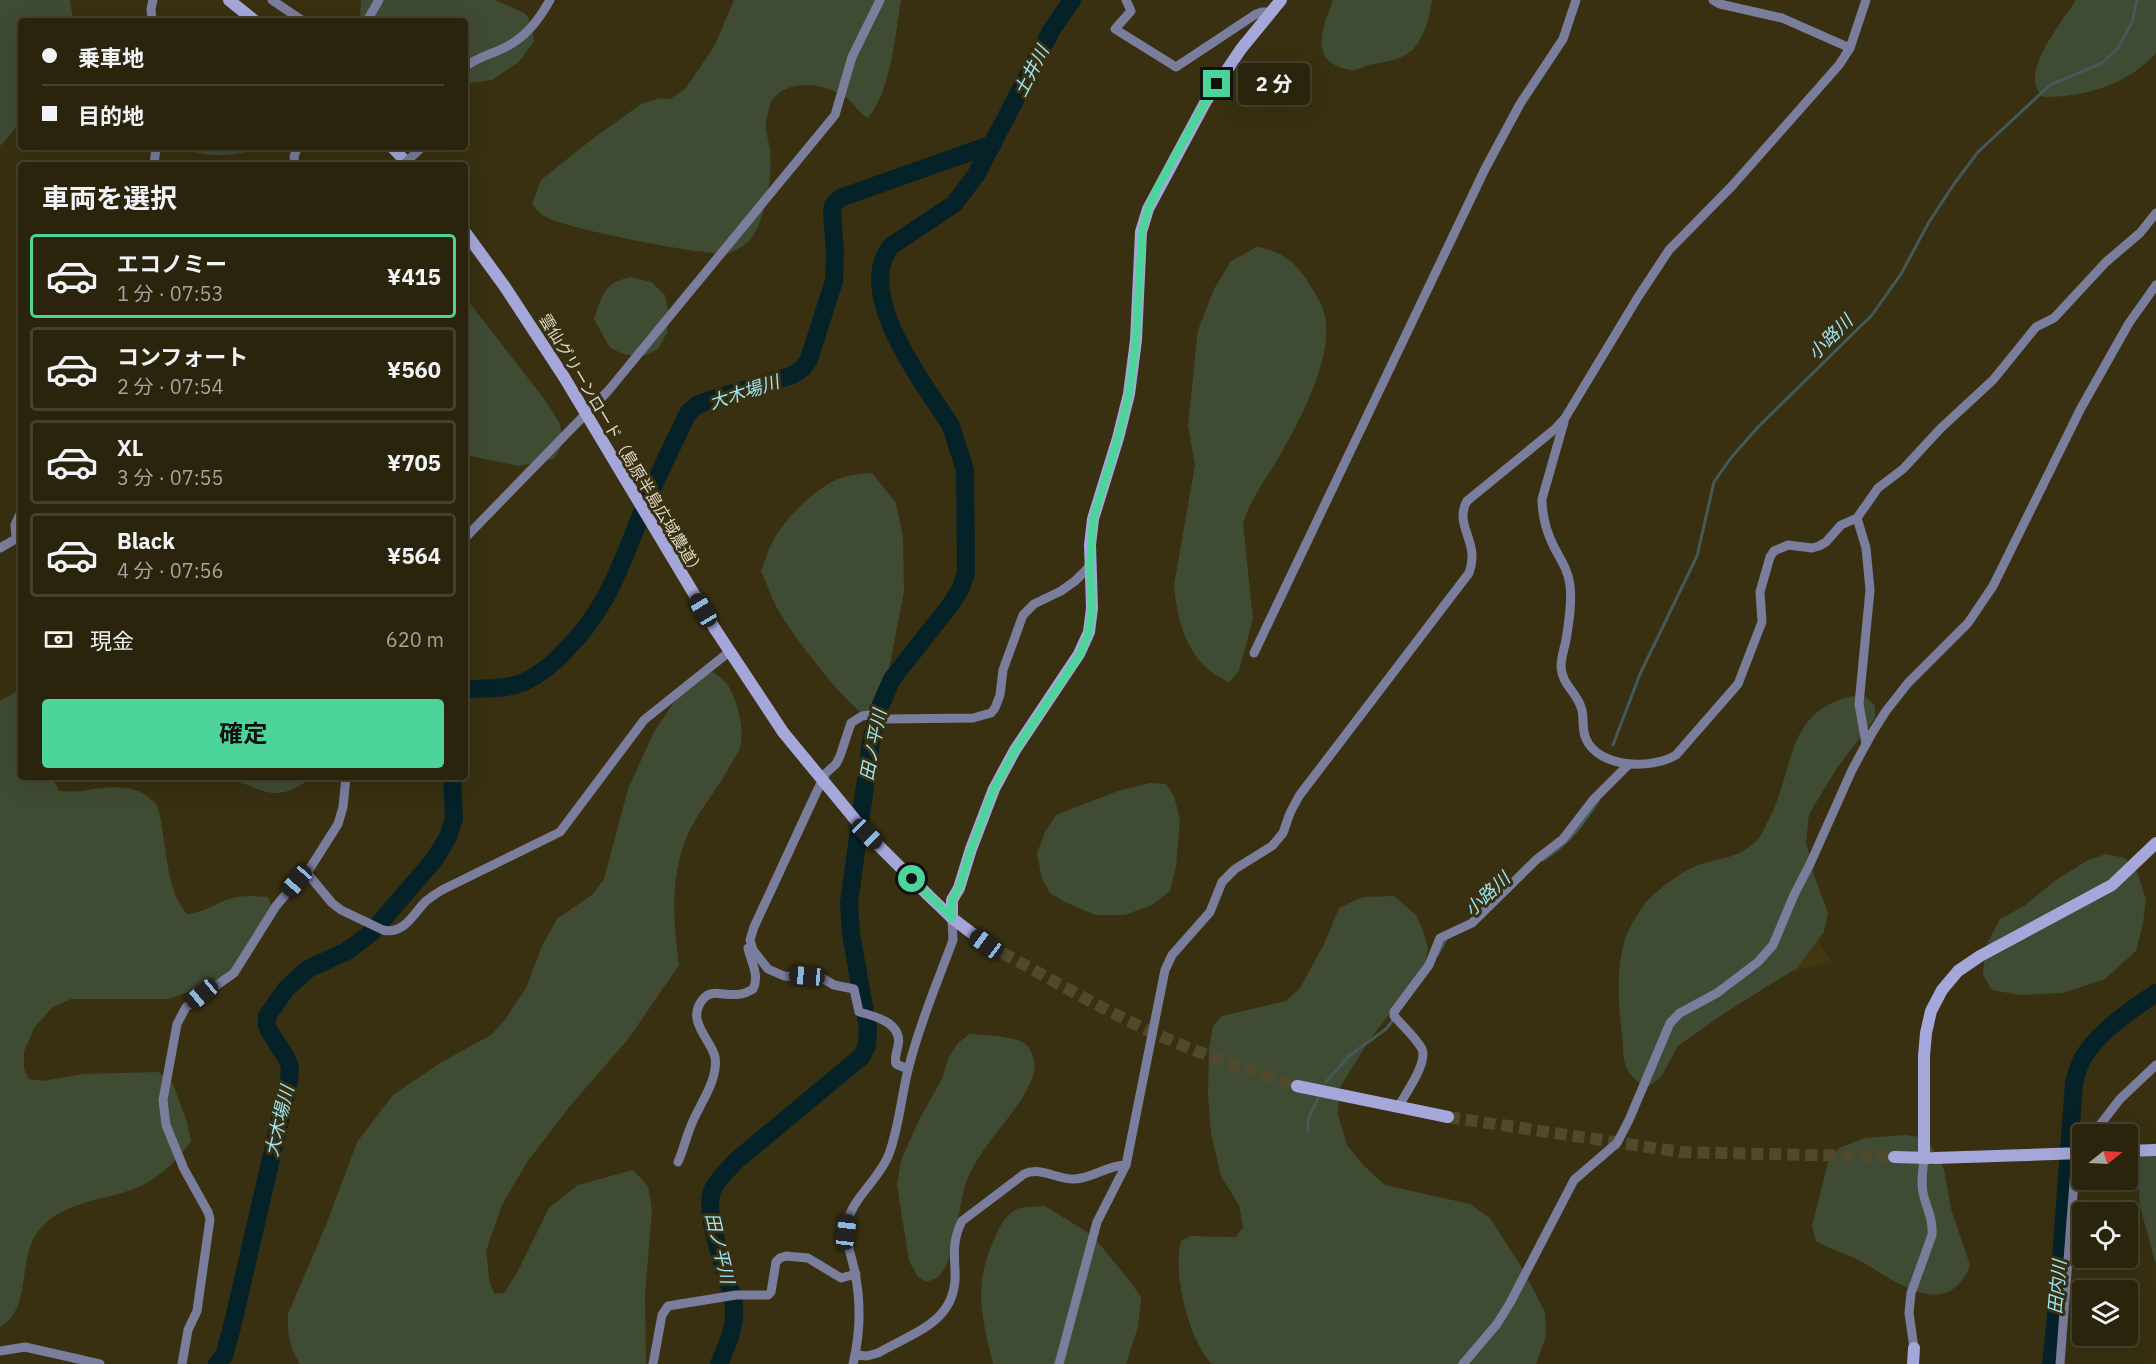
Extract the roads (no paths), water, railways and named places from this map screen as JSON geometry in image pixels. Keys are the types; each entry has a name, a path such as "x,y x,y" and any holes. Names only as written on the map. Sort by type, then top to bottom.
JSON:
{"street":[{"path":"152,18 153,0"},
{"path":"229,0 251,18"},
{"path":"272,0 299,18"},
{"path":"369,18 379,0"},
{"path":"468,65 480,57 503,49 523,36 534,26 550,0"},
{"path":"468,535 608,391 836,115 852,57 880,0"},
{"path":"1126,0 1131,11 1115,29 1176,67 1256,14 1271,12"},
{"path":"1126,1165 1114,1166 1088,1177 1076,1179 1030,1170 1024,1174 962,1221 956,1232 954,1246 955,1293 949,1306 939,1318 878,1353 854,1360 859,1323 856,1274 846,1232 848,1220 852,1210 880,1172 893,1143 908,1069 953,940 952,900 959,888 994,789 1015,750 1080,654 1089,632 1092,608 1090,566 1093,519 1129,394 1136,340 1140,243 1148,209 1206,101 1241,49 1281,0"},
{"path":"1254,653 1485,169 1520,104 1563,39 1576,0"},
{"path":"1713,0 1720,4 1782,18 1850,48"},
{"path":"1059,1364 1097,1222 1126,1165 1162,980 1172,956 1210,912 1222,882 1235,869 1272,846 1283,833 1299,796 1469,573 1473,563 1473,551 1462,519 1462,508 1467,501 1556,429 1565,418 1669,250 1732,186 1839,65 1850,48 1866,0"},
{"path":"395,150 406,162 419,150"},
{"path":"1565,418 1542,499 1542,511 1553,546 1566,566 1570,585 1570,608 1565,643 1561,654 1564,681 1582,708 1582,729 1587,741 1599,754 1628,765 1639,766 1664,761 1676,754 1738,684 1762,622 1760,592 1770,557 1774,551 1788,545 1812,548 1819,546 1827,542 1841,525 1857,518 1878,488 1903,470 1941,428 1993,380 2036,327 2054,318 2106,262 2140,233 2156,213"},
{"name":"雲仙グリーンロード（島原半島広域農道）","path":"468,236 506,287 564,377 729,652 783,732 867,834 952,918 986,944"},
{"path":"1462,1364 1497,1324 1510,1303 1574,1180 1617,1143 1670,1023 1680,1013 1717,993 1733,981 1758,962 1773,945 1794,895 1866,744 1886,711 1908,683 1968,623 1993,586 2081,408 2129,323 2156,285"},
{"path":"0,548 18,537 15,525 18,518"},
{"path":"1857,518 1866,548 1870,590 1859,704 1866,744"},
{"path":"678,1161 689,1130 709,1088 715,1064 713,1050 700,1031 698,1011 706,996 712,993 736,996 753,989 756,975 748,947 754,927 817,790 826,773 836,764 840,756 851,723 862,716 974,718 991,713 1000,695 1003,670 1023,615 1034,604 1061,591 1075,581 1090,566"},
{"path":"307,873 332,903 341,910 383,930 391,932 401,928 427,900 442,890 560,832 644,720 729,652"},
{"path":"1399,1106 1421,1066 1423,1055 1421,1048 1394,1016 1394,1012 1429,965 1440,938 1472,923 1537,859 1563,839 1593,800 1628,765"},
{"path":"182,1364 188,1330 196,1311 210,1219 184,1169 166,1125 164,1100 177,1023 186,1007 234,973 276,906 297,881 307,873 338,824 343,807 346,780"},
{"path":"1914,1364 1909,1313 1911,1293 1932,1235 1932,1217 1923,1197 1922,1185 1929,1158 1924,1056 1931,1011 1942,990 1958,971 1980,956 2112,885 2156,843"},
{"path":"750,940 759,960 776,974 822,978 834,985 854,989 859,1012 884,1020 897,1032 899,1039 894,1059 896,1064 908,1069"},
{"path":"2101,1124 2120,1099 2156,1065"},
{"path":"1297,1086 1448,1117"},
{"path":"2138,1151 2156,1150"},
{"path":"1894,1157 1929,1158 2072,1151"},
{"path":"2060,1364 2073,1190"},
{"path":"653,1364 664,1309 668,1306 731,1295 768,1295 771,1292 776,1262 786,1256 808,1258 841,1278 856,1274"},
{"path":"0,1351 25,1347 100,1364"}],"waterway":[{"name":"田ノ平川","path":"719,1364 734,1321 734,1306 713,1229 710,1200 713,1189 737,1160 862,1056 867,1045 868,1029 851,934 849,903 871,742 878,711 892,679 951,604 961,588 966,573 965,470 951,426 910,363 886,313 881,288 882,266 891,246 954,204 976,175 1051,31 1072,0"},
{"name":"小路川","path":"1613,745 1640,674 1697,556 1714,482 1730,459 1758,427 1872,315 1901,274 1929,222 1978,152 2050,85 2102,63 2118,48 2132,22 2137,0"},
{"name":"大木場川","path":"468,689 502,687 524,682 550,665 580,634 594,616 615,579 688,413 697,405 793,375 803,368 809,359 834,281 833,205 840,198 993,144"},
{"name":"大木場川","path":"217,1364 224,1356 232,1327 289,1081 290,1067 267,1026 267,1016 286,989 308,969 347,951 371,933 434,860 448,837 454,819 452,780"},
{"name":"小路川","path":"1543,860 1568,841 1599,800"},
{"name":"小路川","path":"1438,954 1446,939"},
{"name":"田内川","path":"2051,1364 2076,1074 2088,1050 2096,1041 2115,1023 2156,993"},
{"name":"小路川","path":"1326,1082 1349,1056 1386,1029 1393,1020"},
{"name":"小路川","path":"1308,1131 1308,1120 1318,1098"}],"tunnel":[{"path":"986,944 1151,1032 1213,1057 1297,1086"},
{"path":"1448,1117 1681,1152 1894,1157"}],"water label":[{"name":"土井川","path":"1031,71"}]}
